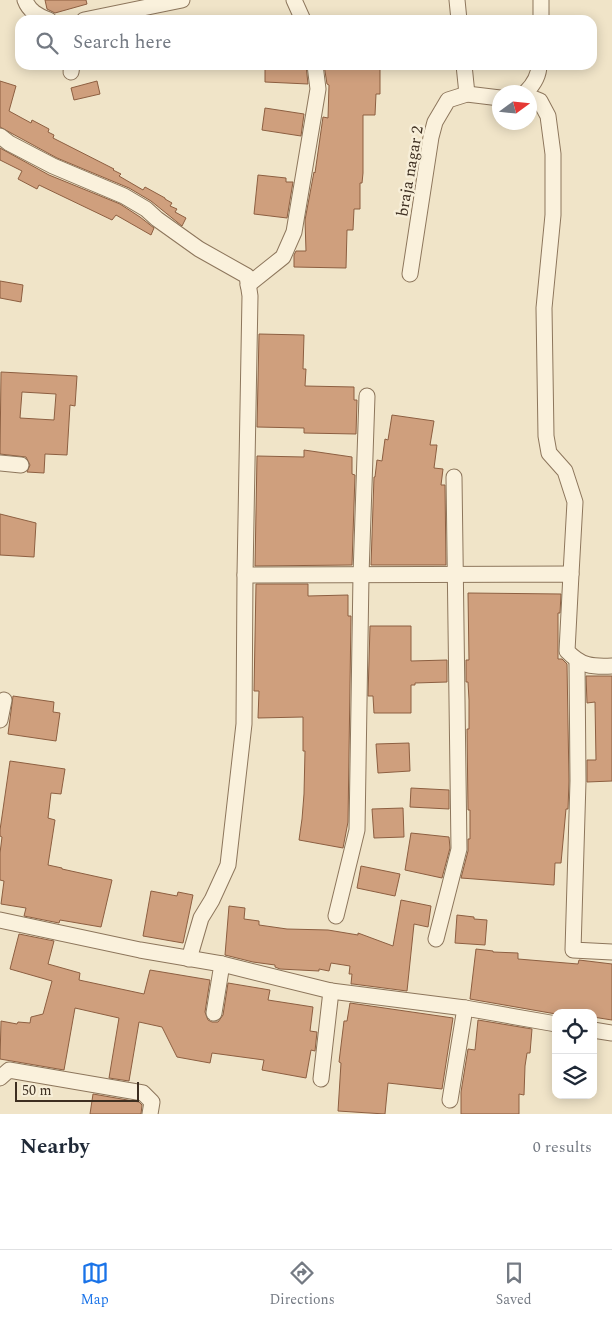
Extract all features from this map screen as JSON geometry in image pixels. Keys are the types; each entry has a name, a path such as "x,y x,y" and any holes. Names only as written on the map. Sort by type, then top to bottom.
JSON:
{"street":[{"path":"25,0 28,8 37,15"},
{"path":"108,15 182,0"},
{"path":"294,0 301,15"},
{"path":"457,0 459,15"},
{"path":"541,0 541,15"},
{"path":"248,285 283,257 294,232 318,89 316,70"},
{"path":"465,70 467,94 492,97"},
{"path":"533,85 539,70"},
{"name":"braja nagar 2","path":"410,274 431,137 435,122 448,100 467,94"},
{"path":"537,100 540,101 548,116 552,137 553,215 544,308 546,436 549,453 565,472 574,502 567,651 577,662 599,667 612,666"},
{"path":"0,136 9,143 53,166 124,196 146,209 158,220 199,249 247,276 250,306 244,724 228,865 212,900 200,918 189,959"},
{"path":"336,916 357,830 366,396"},
{"path":"0,463 21,465"},
{"path":"436,939 459,849 454,477"},
{"path":"245,575 571,574"},
{"path":"577,662 578,781 573,950 612,952"},
{"path":"0,720 4,700"},
{"path":"0,920 140,950 222,964 331,991 465,1008 552,1023"},
{"path":"214,1013 222,964"},
{"path":"321,1079 331,991"},
{"path":"450,1100 465,1008"},
{"path":"597,1031 612,1033"},
{"path":"0,1078 9,1070 143,1093 152,1102 150,1114"}],"building":[{"path":"45,0 86,0 87,4 55,13 47,9"},
{"path":"265,70 307,70 308,84 265,82"},
{"path":"325,70 380,70 380,94 376,94 375,115 363,115 363,173 362,183 360,183 360,209 354,209 353,230 347,230 346,268 294,267 296,251 306,251 305,220 315,173 323,117 328,118 329,85 327,84"},
{"path":"0,81 16,86 9,111 31,123 32,120 49,129 48,132 54,135 53,138 114,169 121,174 119,176 143,190 145,187 165,198 172,203 170,206 177,209 175,212 186,218 182,226 151,201 129,188 57,158 0,127"},
{"path":"97,81 100,94 74,100 71,88"},
{"path":"265,108 304,114 301,136 262,130"},
{"path":"0,148 49,175 120,204 154,228 151,235 116,215 112,220 39,185 37,189 18,179 22,171 0,160"},
{"path":"258,175 286,178 286,182 293,182 287,218 254,214"},
{"path":"0,281 23,285 21,302 0,298"},
{"path":"259,334 304,335 303,369 306,369 305,386 354,387 354,400 357,400 356,434 304,433 304,428 257,427"},
{"path":"1,372 77,376 75,406 70,405 67,455 45,454 44,473 27,472 30,465 26,457 0,454","holes":["22,392 56,394 54,420 20,418"]},
{"path":"392,415 434,421 430,445 437,445 434,468 443,469 441,485 445,485 446,565 371,565 374,477 377,460 382,461 385,439 388,440"},
{"path":"304,450 352,457 352,474 355,475 352,565 255,566 257,456 304,457"},
{"path":"0,514 36,523 34,557 0,555"},
{"path":"256,584 308,584 308,596 348,595 348,616 351,616 348,822 343,848 299,840 304,794 305,751 303,751 303,717 258,718 259,691 254,691"},
{"path":"468,593 561,594 560,613 558,613 558,659 562,659 567,664 569,781 568,809 566,809 561,863 555,863 554,885 461,878 468,851 468,839 470,839 467,729 469,729 469,700 468,682 466,682 466,660 469,660"},
{"path":"370,626 411,626 411,661 447,660 447,682 415,683 415,685 411,685 411,713 374,713 373,696 368,696"},
{"path":"586,676 612,676 612,781 587,782 587,760 596,760 595,702 587,703"},
{"path":"13,696 54,702 53,712 60,713 56,741 8,734"},
{"path":"409,743 410,771 378,773 376,744"},
{"path":"10,761 65,769 61,794 51,793 48,818 55,820 48,865 112,880 101,927 60,920 59,923 24,916 26,908 1,904 4,881 0,880 2,837 0,836 0,830"},
{"path":"411,788 449,790 449,809 410,807"},
{"path":"403,808 404,837 374,838 372,809"},
{"path":"411,833 449,837 450,848 442,878 405,870"},
{"path":"361,866 400,874 395,896 357,888"},
{"path":"151,891 177,896 178,892 193,895 183,943 143,936"},
{"path":"401,900 431,906 428,927 414,924 407,991 351,984 352,974 349,974 350,966 331,963 329,971 319,969 319,971 280,969 275,967 275,965 225,955 229,906 245,908 244,919 259,921 259,925 287,929 328,930 358,935 358,933 393,946"},
{"path":"457,915 487,920 485,945 455,943"},
{"path":"19,934 54,941 48,964 80,973 79,980 144,994 150,970 210,980 205,1012 208,1020 212,1022 218,1022 223,1015 228,983 270,990 268,1000 313,1007 310,1031 317,1032 315,1051 311,1050 306,1078 262,1070 264,1060 212,1053 210,1063 177,1057 162,1027 139,1022 129,1081 109,1078 119,1018 75,1008 64,1070 0,1059 1,1021 17,1024 18,1022 30,1023 31,1017 43,1014 52,981 10,969"},
{"path":"476,949 518,953 518,959 578,964 579,960 612,964 612,1020 597,1018 597,1009 552,1009 552,1013 470,999"},
{"path":"350,1003 453,1018 442,1089 388,1083 385,1114 338,1111 341,1063 339,1062 344,1021 347,1021"},
{"path":"478,1020 532,1029 530,1053 527,1053 525,1066 524,1095 519,1094 519,1114 461,1114 461,1092 468,1049 475,1050"},
{"path":"93,1094 139,1102 142,1105 141,1114 90,1114"}]}
